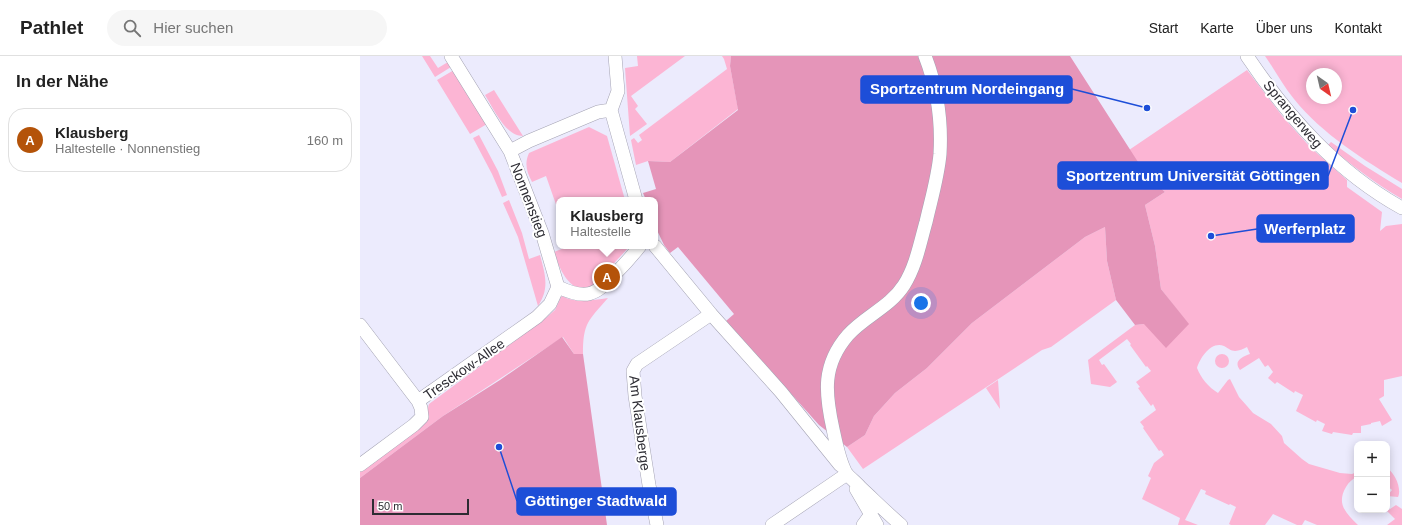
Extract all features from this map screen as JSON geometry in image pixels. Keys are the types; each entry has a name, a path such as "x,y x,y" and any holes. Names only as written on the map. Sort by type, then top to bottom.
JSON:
{"street":[{"name":"Nonnenstieg","path":"451,56 510,151 542,232 558,287"},
{"path":"615,56 618,91 611,110 635,197"},
{"path":"870,522 847,474 837,446 828,402 828,373 836,351 848,335 887,303 899,291 910,273 917,256 938,167 941,131 933,79 925,56"},
{"name":"Sprangerweg","path":"1247,56 1285,109 1318,145 1360,182 1402,208"},
{"name":"Nonnenstieg","path":"510,151 598,112 611,110"},
{"path":"558,287 570,293 582,295 594,293 604,286 637,249"},
{"path":"657,249 711,314 781,392 847,474 901,525"},
{"name":"Tresckow-Allee","path":"360,465 414,425 422,417 421,408 418,401 537,317 550,304 558,287"},
{"name":"Am Klausberge","path":"657,525 649,486 635,396 633,371 637,364 711,314"},
{"path":"360,326 418,401"},
{"path":"772,525 847,474"}],"shaded area":[{"path":"422,56 430,56 438,68 448,62 451,67 435,77"},
{"path":"637,56 685,56 631,96 638,106 635,109 647,124 630,136 625,68 638,66"},
{"path":"722,56 731,56 730,66 738,109 670,162 648,161 636,165 631,140 634,138 638,143 642,140 639,135 727,69"},
{"path":"731,56 1070,56 1147,176 1165,192 1145,205 1155,246 1161,289 1189,324 1166,348 1144,324 1135,325 1116,300 1107,261 1105,227 1085,237 972,323 927,368 895,393 874,416 865,435 847,447 819,425 726,321 734,314 678,247 670,253 658,232 658,197 645,197 643,193 656,189 648,161 670,162 738,110 730,66"},
{"path":"1265,56 1402,56 1402,183 1344,146 1330,135 1305,112"},
{"path":"454,70 487,124 470,134 437,80"},
{"path":"1247,70 1283,117 1310,147 1347,180 1347,187 1382,212 1380,231 1386,226 1402,224 1402,376 1384,380 1384,396 1379,399 1392,420 1382,426 1380,421 1361,426 1361,433 1353,433 1352,435 1333,432 1332,434 1322,431 1325,424 1317,420 1316,422 1296,411 1303,395 1295,391 1294,393 1277,382 1275,384 1268,378 1273,372 1268,365 1265,367 1259,358 1240,370 1237,364 1239,360 1250,354 1247,347 1236,351 1224,346 1215,346 1203,355 1197,368 1205,382 1218,393 1230,379 1239,397 1253,413 1271,424 1282,436 1284,443 1309,464 1340,473 1354,473 1354,479 1349,482 1343,493 1342,503 1346,512 1358,525 1317,525 1305,520 1302,525 1297,525 1273,514 1265,525 1231,525 1229,524 1236,507 1205,494 1206,491 1201,489 1185,520 1198,525 1178,525 1180,518 1142,499 1151,478 1148,476 1154,463 1164,455 1161,450 1159,451 1140,422 1156,410 1153,404 1151,406 1138,388 1140,387 1136,382 1151,371 1147,366 1146,367 1127,339 1099,360 1102,365 1104,364 1117,382 1110,387 1091,384 1088,360 1135,325 1188,324 1161,289 1155,246 1145,205 1165,192 1147,176 1129,150"},
{"path":"494,90 523,136 511,132 505,127 496,114 485,95"},
{"path":"589,127 607,136 624,197 556,197 556,204 546,176 532,182 527,168 527,157 529,153"},
{"path":"479,135 498,171 507,195 502,197 473,138"},
{"path":"1331,142 1365,166 1402,189 1402,199 1345,160 1328,145"},
{"path":"509,200 522,233 529,259 540,255 545,275 545,287 542,299 538,306 518,237 503,203"},
{"path":"1105,227 1107,261 1116,300 1051,347 1042,350 863,469 847,447 865,435 874,416 895,393 927,368 972,323 1085,237"},
{"path":"562,249 627,249 589,289 574,286 566,278 560,268 554,252"},
{"path":"562,296 579,301 608,298 588,323 584,335 583,354 574,354 563,337 443,416 360,478 360,470 425,419 429,404 547,317 555,310"},
{"path":"562,337 574,354 583,354 607,525 360,525 360,478 443,416 500,380"},
{"path":"1219,354 1225,354 1229,358 1229,364 1225,368 1219,368 1215,364 1215,358"},
{"path":"998,380 1000,409 986,388"},
{"path":"1390,470 1397,481 1399,490 1398,497 1390,496 1392,490 1390,488"},
{"path":"1396,505 1402,509 1402,525 1387,525 1395,519 1389,513 1390,509"}],"place":[{"name":"Sportzentrum Nordeingang","path":"1147,108"},
{"name":"Sportzentrum Universität Göttingen","path":"1353,110"},
{"name":"Werferplatz","path":"1211,236"},
{"name":"Klausberg","path":"607,277"},
{"name":"Göttinger Stadtwald","path":"499,447"}]}
